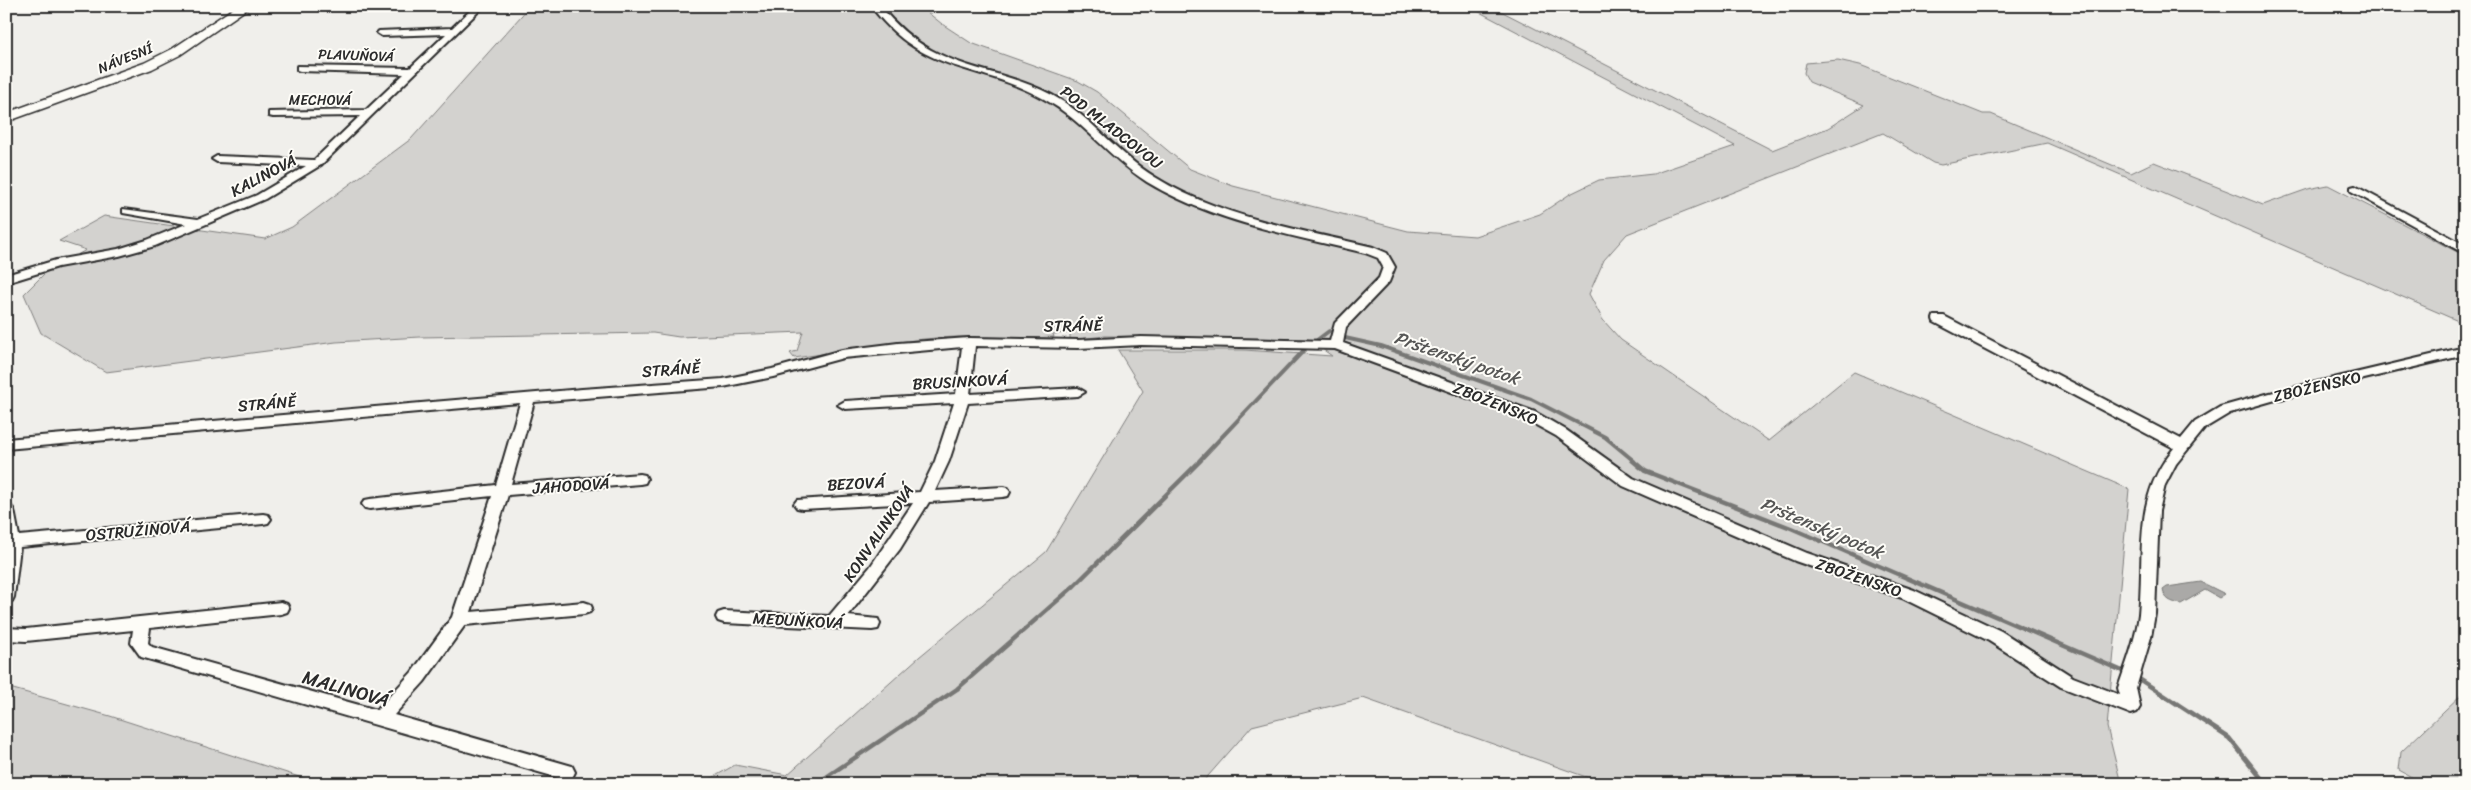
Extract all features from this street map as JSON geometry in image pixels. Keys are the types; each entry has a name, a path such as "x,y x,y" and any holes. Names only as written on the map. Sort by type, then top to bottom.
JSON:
{"street":[{"name":"NÁVESNÍ","path":"6,118 148,66 176,52 245,6"},
{"name":"KALINOVÁ","path":"6,279 56,264 119,252 151,243 261,197 289,182 317,163 366,113 480,6"},
{"name":"POD MLADCOVOU","path":"875,6 892,27 922,49 961,65 1039,92 1062,105 1127,162 1150,179 1186,198 1229,215 1369,250 1384,256 1389,267 1386,279 1340,326 1336,345"},
{"path":"382,33 452,32"},
{"name":"PLAVUŇOVÁ","path":"300,68 411,71"},
{"name":"MECHOVÁ","path":"273,114 366,113"},
{"path":"217,159 317,163"},
{"path":"2356,189 2465,250"},
{"path":"127,210 199,223"},
{"path":"1939,318 2108,409 2184,447"},
{"name":"STRÁNĚ","path":"6,444 528,398 723,383 773,373 842,354 898,347 969,342 1078,344 1141,341 1336,345"},
{"name":"KONVALINKOVÁ","path":"834,621 883,561 925,496 938,470 962,399 969,342"},
{"name":"ZBOŽENSKO","path":"1336,345 1519,411 1546,423 1610,471 1628,482 1801,557 1908,594 1995,636 2067,682 2131,708 2127,688 2143,637 2147,614 2151,511 2158,485 2170,462 2200,425 2212,416 2225,410 2270,397 2465,351"},
{"name":"BRUSINKOVÁ","path":"845,405 1078,392"},
{"path":"379,720 418,677 460,619 502,490 528,398"},
{"name":"JAHODOVÁ","path":"370,504 502,490 640,479"},
{"name":"BEZOVÁ","path":"802,504 1003,492"},
{"path":"6,510 14,542 6,596"},
{"name":"OSTRUŽINOVÁ","path":"14,542 263,519"},
{"path":"6,634 26,636 281,608"},
{"path":"460,619 584,608"},
{"name":"MEDUŇKOVÁ","path":"724,616 872,624"},
{"name":"MALINOVÁ","path":"143,624 139,643 141,649 147,652 566,772"}],"shaded area":[{"path":"530,6 923,6 927,12 942,24 971,43 1078,81 1097,92 1190,169 1233,186 1408,231 1475,236 1540,214 1570,194 1599,180 1653,174 1735,146 1468,6 1491,6 1772,150 1828,128 1864,105 1809,82 1804,73 1806,63 1838,60 1860,65 1983,114 1991,114 2131,173 2154,162 2263,205 2308,189 2328,185 2465,256 2465,324 2047,143 1941,165 1933,163 1883,133 1627,234 1604,260 1589,294 1603,320 1621,340 1769,441 1854,372 2129,489 2107,727 2121,784 1606,784 1363,698 1252,726 1201,784 701,784 735,765 787,775 919,657 1046,552 1143,391 1118,350 1244,350 1332,356 1308,339 1105,336 1070,340 1070,333 1053,334 1054,337 1042,338 937,338 876,345 794,358 790,353 797,351 803,332 679,337 653,333 420,337 336,342 106,372 41,333 24,294 45,273 86,250 59,241 104,216 265,239 292,227 411,139"},
{"path":"2201,582 2225,594 2219,598 2205,590 2181,604 2169,600 2163,590 2167,587"},
{"path":"6,687 110,716 321,784 6,784"},
{"path":"2465,691 2465,780 2460,784 2424,784 2399,770 2401,752"}],"waterway":[{"path":"1313,343 1329,331"},
{"name":"Prštenský potok","path":"1345,338 1381,346 1531,399 1605,437 1634,461"},
{"path":"1199,461 1307,347"},
{"path":"816,784 957,689 1074,586 1201,460"},
{"name":"Prštenský potok","path":"1632,460 1645,471 1791,528 2127,673"},
{"name":"Prštenský potok","path":"2136,677 2229,738 2266,784"}]}
